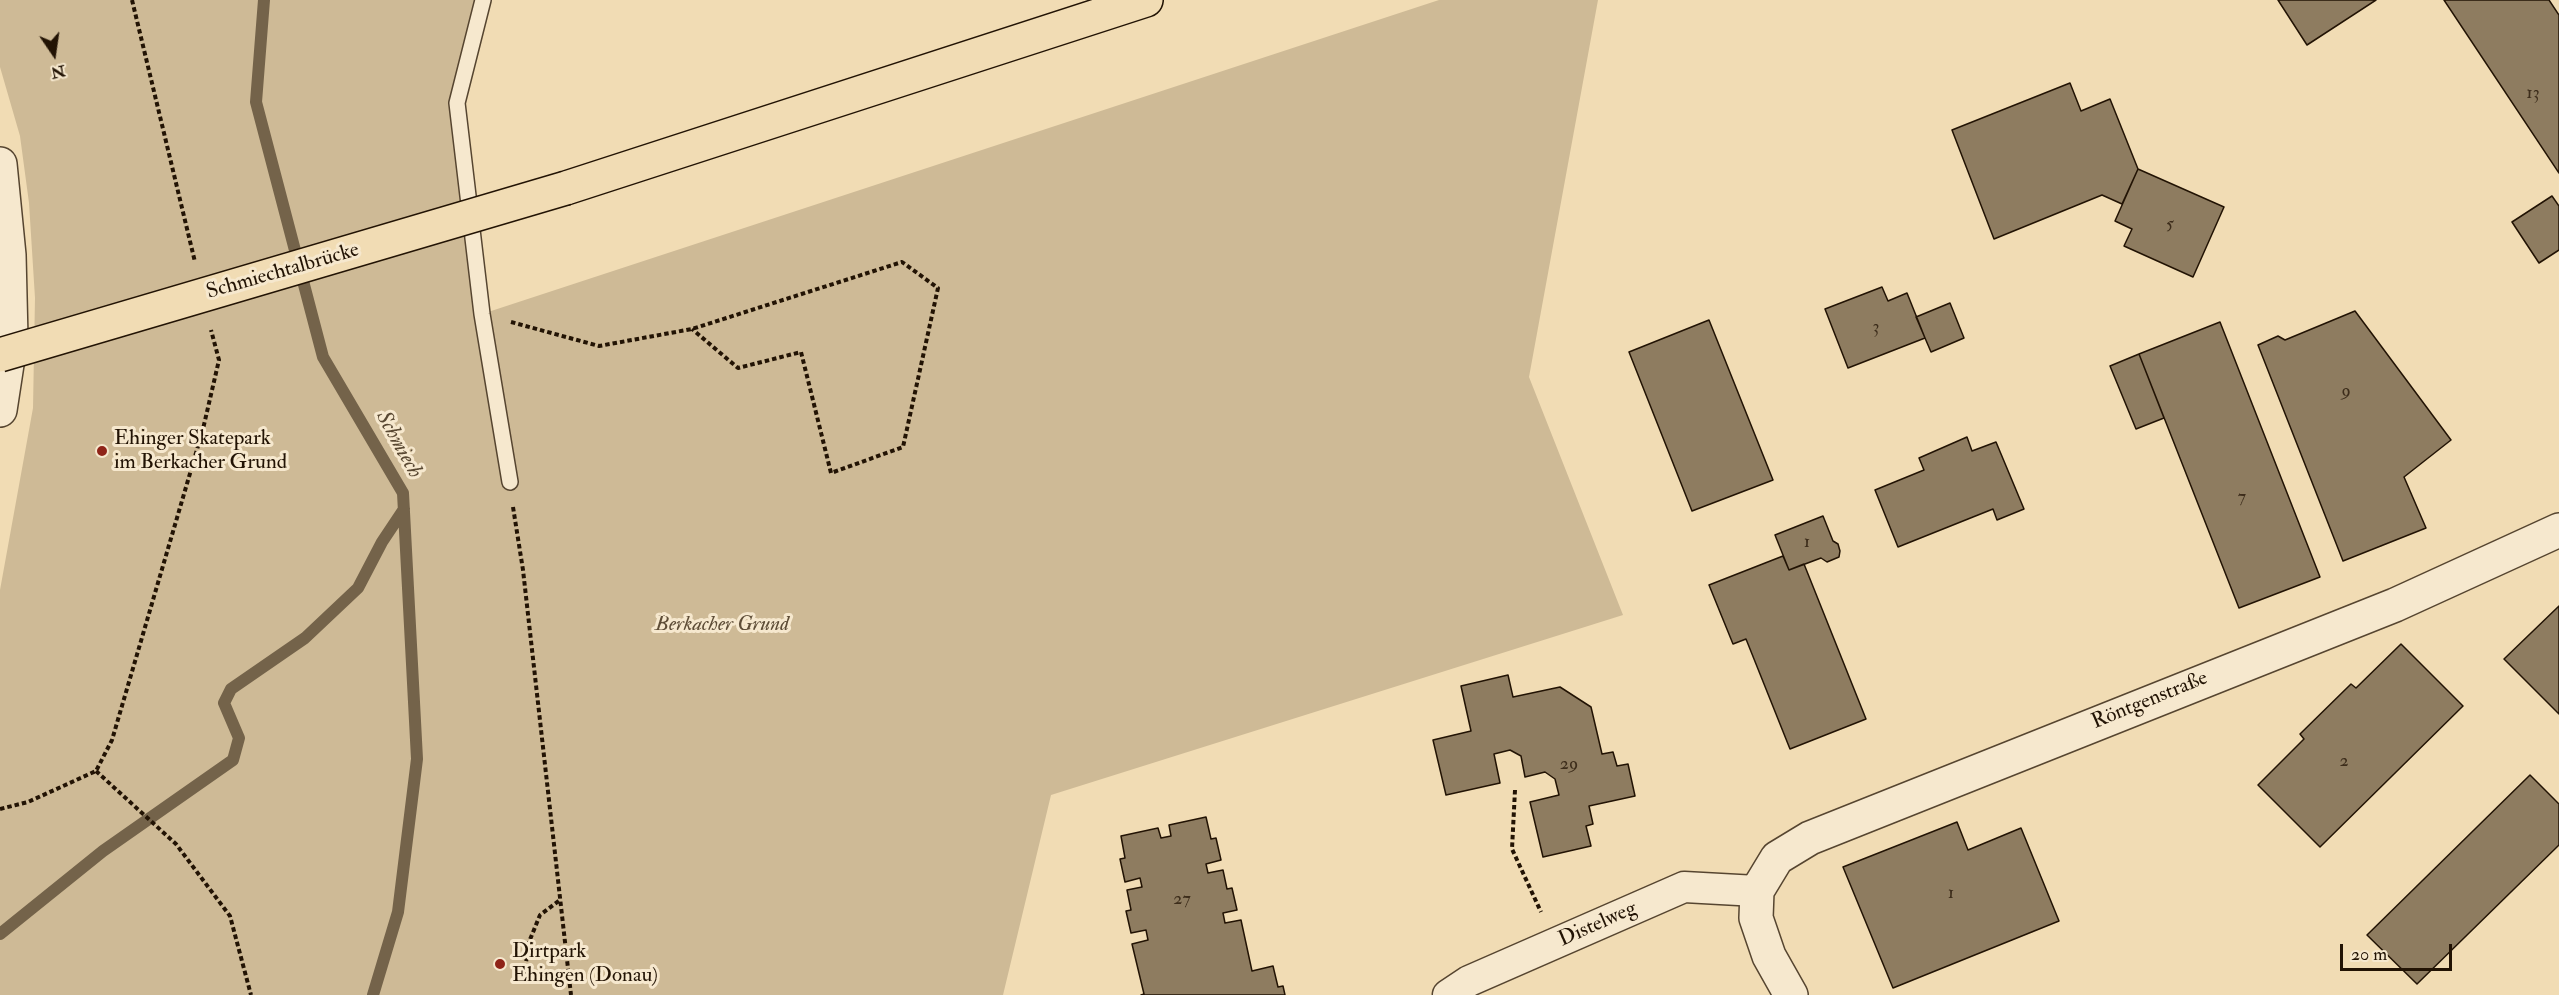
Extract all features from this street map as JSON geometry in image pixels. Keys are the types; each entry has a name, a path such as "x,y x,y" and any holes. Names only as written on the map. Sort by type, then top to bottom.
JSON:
{"main road":[{"name":"Schmiechtalbrücke","path":"0,355 566,188 1146,0"}],"street":[{"path":"0,164 9,255 11,338 0,410"},
{"name":"Röntgenstraße","path":"1757,891 1777,858 1810,838 2395,605 2559,530"},
{"name":"Distelweg","path":"1448,995 1469,981 1684,887 1757,891"},
{"path":"1757,891 1756,918 1769,956 1791,995"}],"lane":[{"path":"483,0 457,103 482,314 510,482"}],"path":[{"path":"132,0 196,267"},
{"path":"482,314 599,346 692,329 902,262 938,288 903,447 831,473 801,352 738,368 692,329"},
{"path":"0,809 28,802 96,771 112,740 203,429 219,360 210,325"},
{"path":"510,482 523,570 571,995"},
{"path":"96,771 176,844 230,916 251,995"},
{"path":"1515,790 1512,849 1544,919"},
{"path":"524,976 529,942 540,915 560,900"}],"green space":[{"name":"Berkacher Grund","path":"0,0 483,0 457,103 482,314 1439,0 1598,0 1529,377 1623,615 1051,795 1003,995 0,995 0,590 33,408 35,298 29,203 20,136 0,67"}],"building":[{"path":"2278,0 2376,0 2307,45"},
{"path":"2444,0 2549,0 2559,15 2559,173"},
{"path":"2070,83 2081,111 2110,99 2138,169 2122,204 2102,195 1994,239 1952,130"},
{"path":"2138,169 2224,207 2193,277 2124,246 2132,229 2115,221"},
{"path":"2552,196 2559,206 2559,250 2539,263 2512,222"},
{"path":"1882,287 1888,301 1907,293 1925,338 1848,368 1825,309"},
{"path":"1950,303 1964,338 1931,352 1916,317"},
{"path":"2355,311 2451,440 2404,477 2426,528 2343,561 2258,345 2278,336 2285,340"},
{"path":"1709,320 1773,480 1692,511 1629,352"},
{"path":"2220,322 2320,577 2239,608 2139,354"},
{"path":"2139,354 2164,418 2136,429 2110,366"},
{"path":"1967,437 1972,451 1996,442 2024,509 1997,520 1993,509 1898,547 1875,490 1924,470 1919,458"},
{"path":"1823,516 1833,541 1838,544 1839,557 1827,562 1821,558 1789,570 1775,535"},
{"path":"1783,556 1789,570 1804,564 1866,719 1790,749 1746,639 1733,644 1709,585"},
{"path":"2559,606 2559,714 2504,659"},
{"path":"2401,644 2463,706 2320,847 2258,785 2304,739 2300,734 2351,684 2356,688"},
{"path":"1508,675 1513,697 1560,687 1591,707 1602,754 1613,752 1617,766 1628,764 1635,796 1589,806 1593,824 1586,826 1591,846 1543,857 1530,802 1559,795 1555,779 1545,772 1525,777 1521,756 1510,750 1494,754 1500,783 1446,795 1433,740 1471,731 1461,686"},
{"path":"2530,775 2559,804 2559,845 2417,984 2367,935"},
{"path":"1206,817 1211,839 1216,838 1221,860 1206,864 1208,873 1223,870 1227,889 1232,888 1237,910 1223,913 1225,923 1241,920 1252,971 1273,966 1278,987 1283,986 1285,995 1141,995 1144,994 1132,944 1148,940 1146,930 1131,933 1126,911 1131,910 1127,890 1142,887 1140,878 1125,882 1120,859 1125,858 1121,836 1158,828 1161,838 1171,836 1169,825"},
{"path":"1957,822 1968,850 2021,828 2059,921 1893,988 1843,867"}],"waterway":[{"name":"Schmiech","path":"264,0 256,102 323,357 403,493 417,759 398,912 373,995"},
{"path":"0,934 103,851 233,760 239,738 224,703 231,689 305,638 358,588 382,542 404,509"}],"place":[{"name":"Ehinger Skatepark im Berkacher Grund","path":"102,451"},
{"name":"Dirtpark Ehingen (Donau)","path":"500,964"}]}
